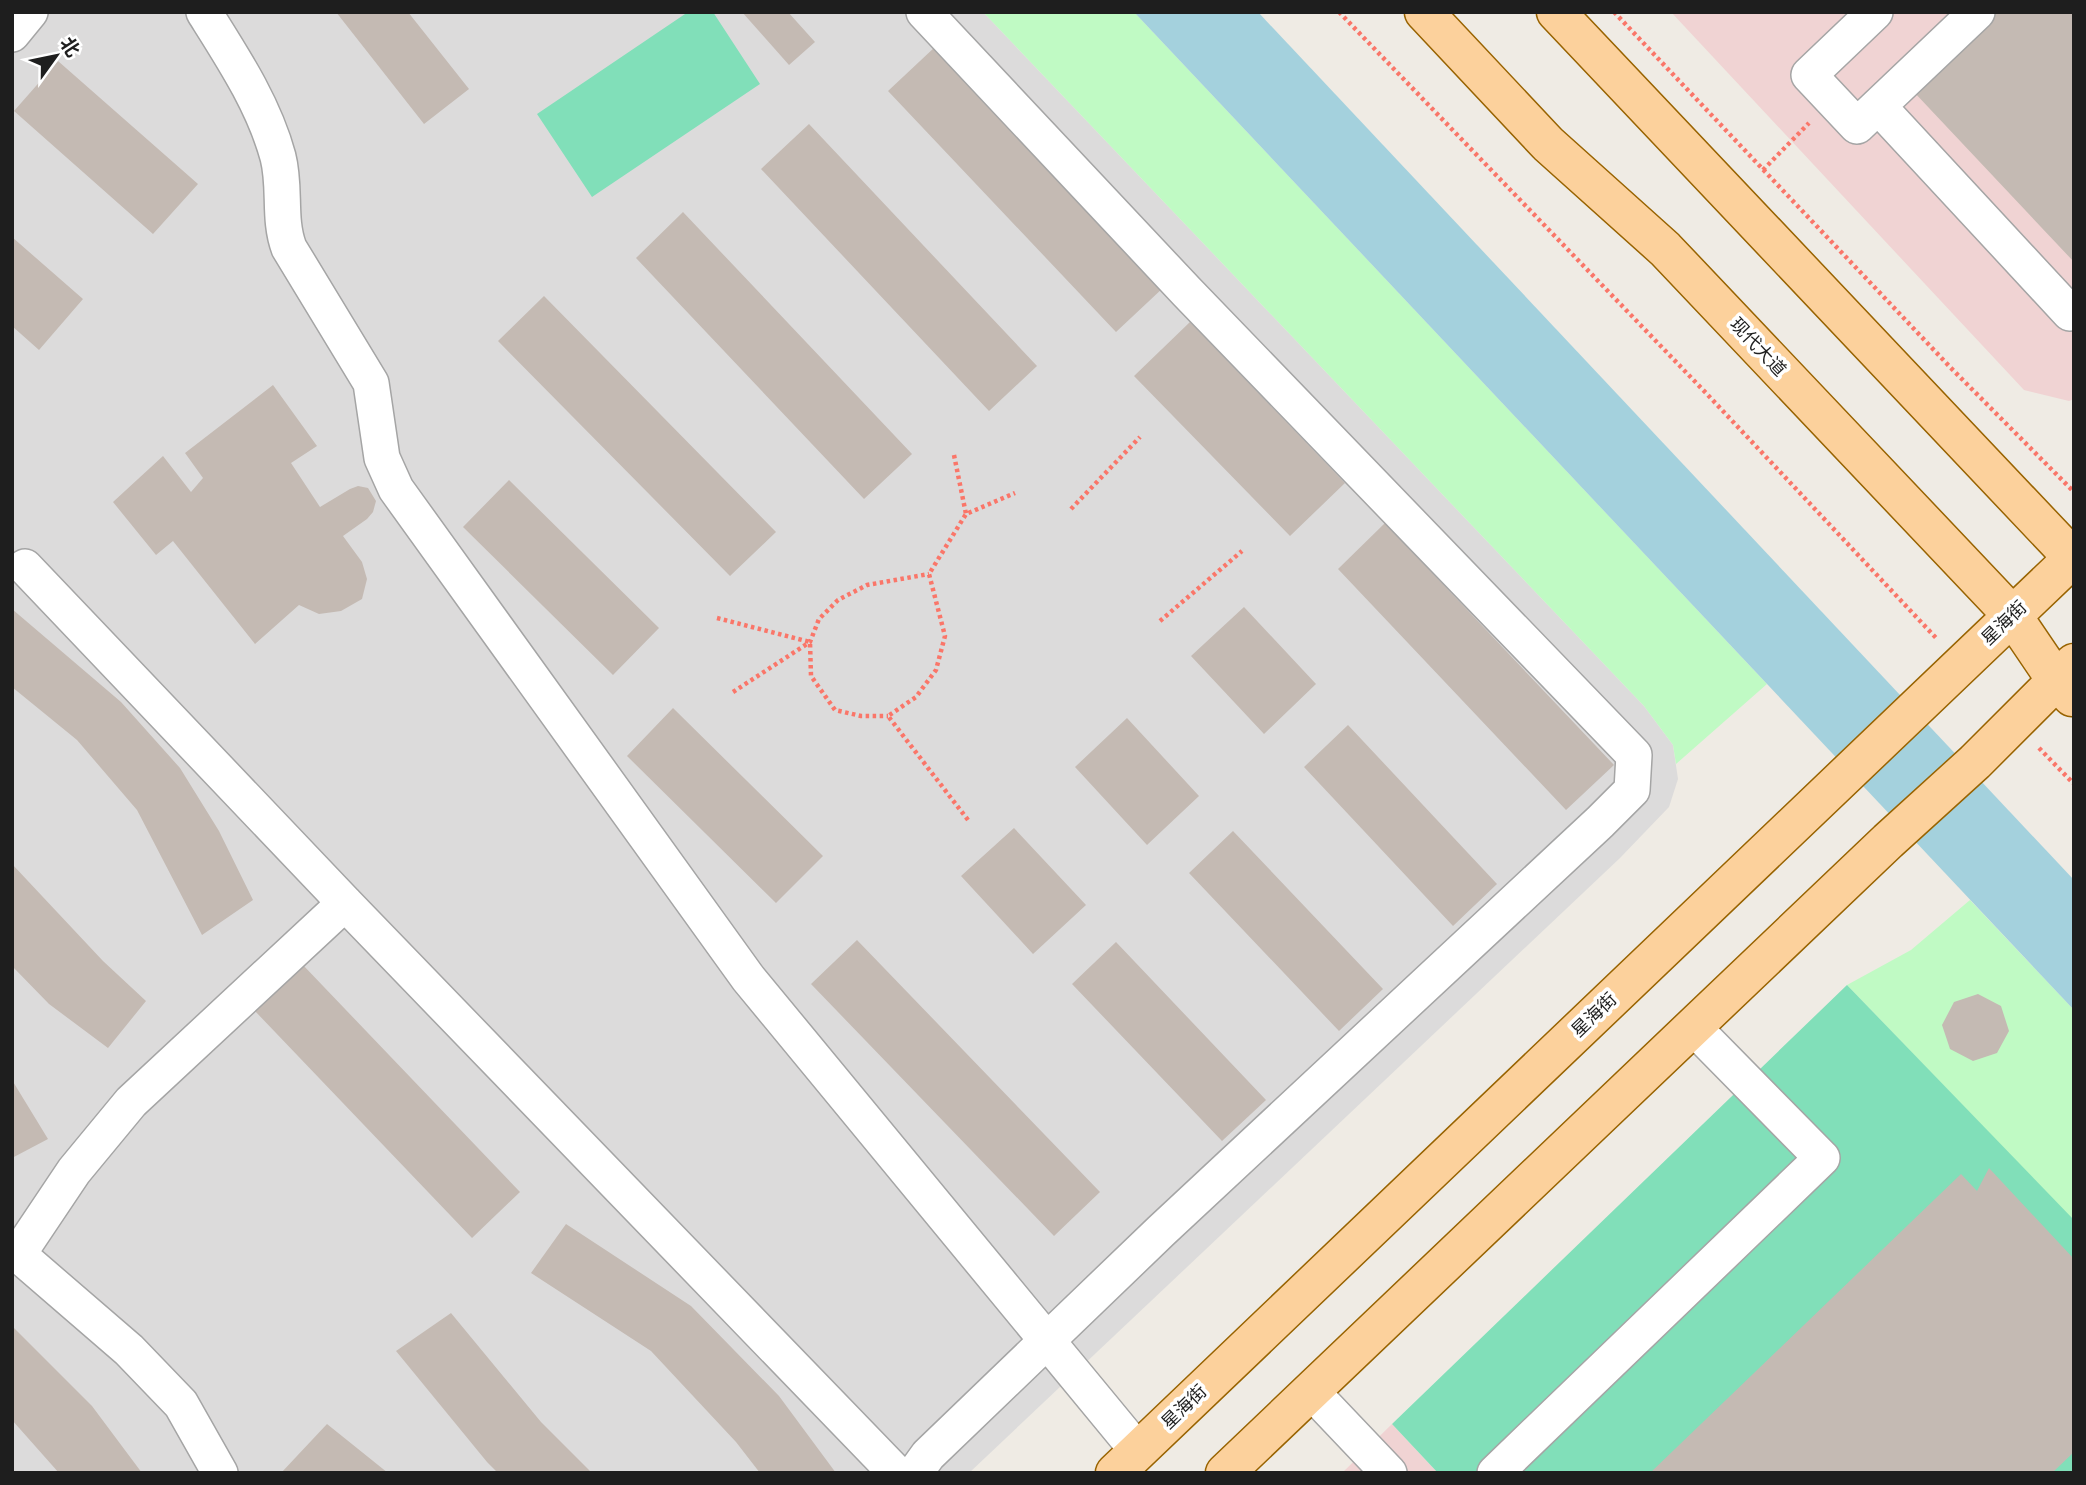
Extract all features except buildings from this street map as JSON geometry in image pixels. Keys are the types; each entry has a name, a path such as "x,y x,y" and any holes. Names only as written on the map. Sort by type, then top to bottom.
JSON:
{"main road":[{"name":"现代大道","path":"1423,12 1548,144 1665,249 2012,615 2068,681"},
{"path":"1556,12 2073,558"},
{"name":"星海街","path":"1126,1462 2073,558"},
{"path":"1225,1473 1888,841 1975,762 2015,721 2068,681"}],"street":[{"path":"12,34 30,12"},
{"path":"204,12 250,89 278,155 283,180 284,235 289,248 371,383 382,458 396,489 748,978 1047,1339 1126,1462"},
{"path":"924,12 1187,292 1634,755 1632,790 1047,1339 929,1467"},
{"path":"1875,12 1809,75 1857,125 1976,12"},
{"path":"1878,106 2070,313 2074,309"},
{"path":"25,567 345,903 896,1473"},
{"path":"220,1473 181,1404 129,1350 16,1251 74,1171 131,1102 345,903"},
{"path":"1495,1473 1822,1158 1693,1027"},
{"path":"1311,1391 1389,1473"}],"path":[{"path":"1339,12 1706,393 1961,665"},
{"path":"1614,12 1950,367 2074,492"},
{"path":"1763,170 1811,122"},
{"path":"1071,509 1140,437"},
{"path":"954,455 966,514"},
{"path":"929,574 867,586 838,600 820,619 810,642 811,676 835,710 861,716 888,716 916,697 936,670 945,636 929,574 966,514 1014,493"},
{"path":"1160,621 1242,551"},
{"path":"717,618 810,642"},
{"path":"733,692 810,642"},
{"path":"888,716 968,820"},
{"path":"2015,721 2074,784"}],"shaded area":[{"path":"12,12 983,12 1644,706 1673,745 1678,779 1669,807 1620,858 969,1473 12,1473"},
{"path":"1671,12 2074,12 2074,399 2069,401 2024,390"},
{"path":"1392,1424 1438,1473 1342,1473"}],"green space":[{"path":"688,12 713,12 760,84 592,197 537,114"},
{"path":"983,12 1134,12 1767,684 1676,764 1673,745 1644,706"},
{"path":"1970,900 2074,1010 2074,1221 1847,985 1911,950"},
{"path":"1847,985 2074,1220 2074,1473 1438,1473 1392,1424"}],"water":[{"path":"1134,12 1258,12 2074,880 2074,1010"}]}
